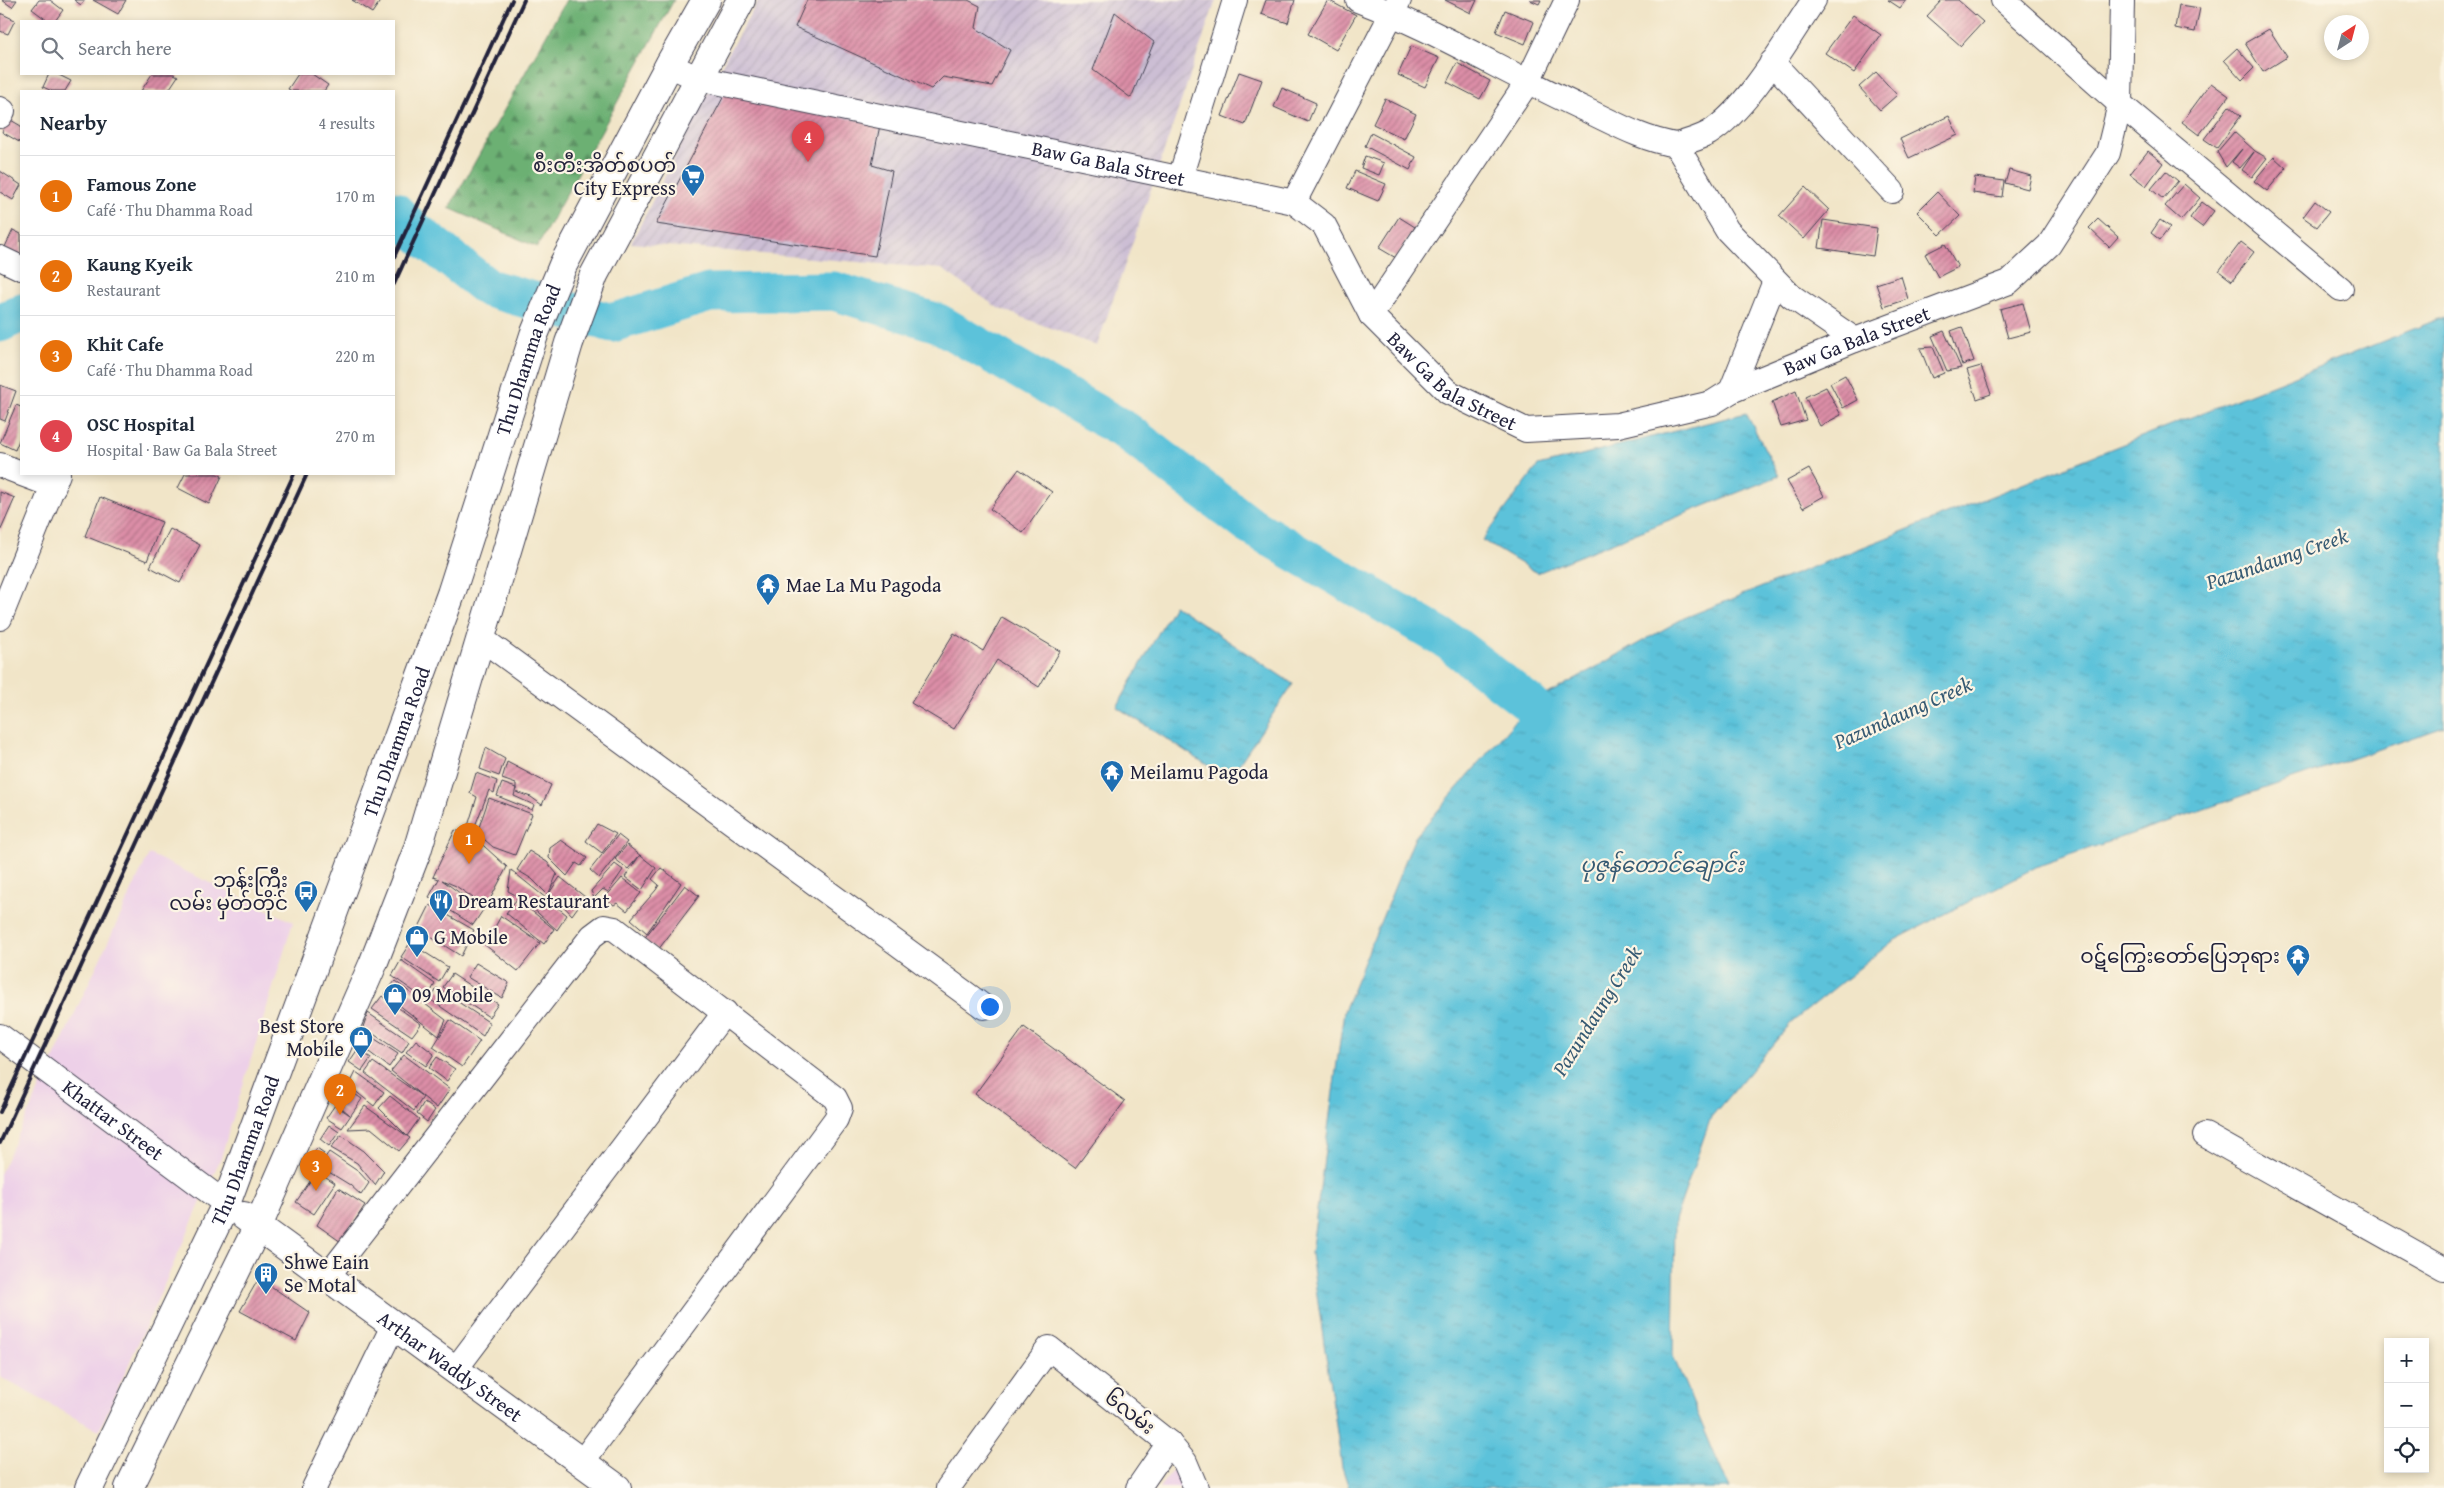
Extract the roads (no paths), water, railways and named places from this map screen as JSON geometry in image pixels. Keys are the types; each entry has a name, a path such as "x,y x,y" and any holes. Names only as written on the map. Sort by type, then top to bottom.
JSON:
{"main road":[{"name":"Thu Dhamma Road","path":"89,1488 226,1204 451,594 534,335 564,265 669,65 706,0"},
{"name":"Thu Dhamma Road","path":"129,1488 258,1226 373,964 417,851 482,639 569,343 594,275 697,78 741,0"},
{"path":"603,191 631,204"},
{"name":"Arthar Waddy Street","path":"226,1204 618,1488"}],"street":[{"path":"1180,178 1235,0"},
{"path":"1358,0 1395,6 1527,83 1653,141 1676,145 1709,132 1734,112 1772,62 1814,0"},
{"path":"1371,315 1527,83 1567,0"},
{"path":"2004,0 2120,104 2341,289"},
{"name":"Baw Ga Bala Street","path":"669,65 697,78 1294,202 1324,225 1371,315 1448,392 1526,430 1618,425 1712,403 1731,391 1855,340 2009,282 2048,245 2108,153 2120,104 2122,0"},
{"path":"1294,202 1395,6"},
{"path":"1772,62 1892,191"},
{"path":"0,110 3,111 0,116"},
{"path":"1676,145 1727,230 1791,296 1855,340"},
{"path":"0,258 20,268"},
{"path":"1731,391 1775,281"},
{"path":"0,465 20,473"},
{"path":"0,618 56,480 28,475"},
{"path":"482,639 984,1007"},
{"path":"326,1277 592,936 604,927 614,929 835,1098 840,1108 836,1119 582,1462"},
{"path":"454,1370 725,1012"},
{"name":"Khattar Street","path":"0,1036 226,1204"},
{"path":"2205,1135 2444,1269"},
{"path":"320,1486 393,1326"},
{"name":"၆လမ်း","path":"948,1488 1049,1348 1169,1443 1185,1462 1196,1488"},
{"path":"1138,1488 1169,1443"}],"water":[{"name":"ပုဇွန်တောင်ချောင်း","path":"2444,317 2444,727 2038,866 1893,941 1791,1023 1711,1117 1675,1220 1673,1356 1729,1488 1349,1488 1342,1467 1311,1254 1344,1011 1415,837 1530,704 1684,618"},
{"path":"1746,413 1779,476 1537,573 1482,540 1538,466"},
{"path":"1174,605 1293,684 1229,779 1117,707"}],"waterway":[{"path":"395,212 408,225 488,288 612,323 709,293 834,291 938,323 1126,431 1249,525 1450,642 1530,704 1567,741"},
{"path":"0,323 20,313"}],"railway":[{"path":"395,255 512,0"},
{"path":"395,282 524,0"},
{"path":"0,1112 294,475"},
{"path":"0,1143 307,475"}],"place":[{"name":"OSC Hospital","path":"808,162"},
{"name":"စီးတီးအိတ်စပတ် City Express","path":"693,197"},
{"name":"Mae La Mu Pagoda","path":"768,606"},
{"name":"Meilamu Pagoda","path":"1112,793"},
{"name":"Famous Zone","path":"469,864"},
{"name":"ဘုန်းကြီး လမ်း မှတ်တိုင်","path":"306,913"},
{"name":"Dream Restaurant","path":"441,922"},
{"name":"G Mobile","path":"417,958"},
{"name":"ဝဋ်ကြွေးတော်ပြေဘုရား","path":"2298,977"},
{"name":"09 Mobile","path":"395,1016"},
{"name":"Best Store Mobile","path":"361,1059"},
{"name":"Kaung Kyeik","path":"340,1115"},
{"name":"Khit Cafe","path":"316,1191"},
{"name":"Shwe Eain Se Motal","path":"266,1295"}],"water label":[{"name":"Pazundaung Creek","path":"2277,559"},
{"name":"Pazundaung Creek","path":"1903,713"},
{"name":"Pazundaung Creek","path":"1597,1011"}]}
